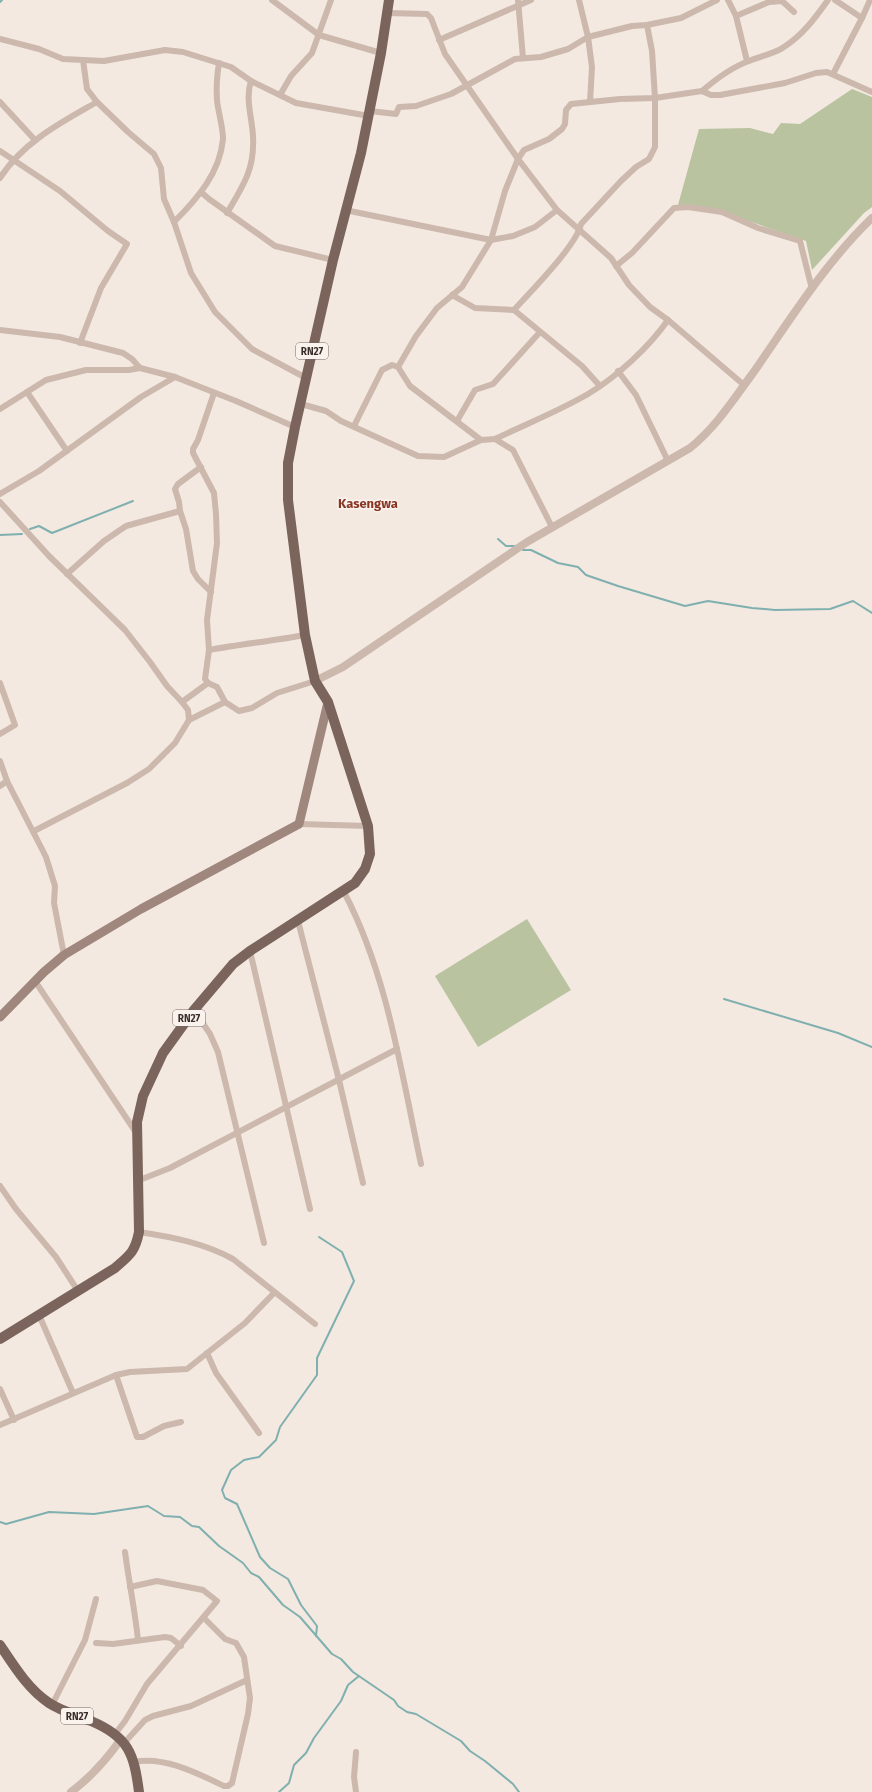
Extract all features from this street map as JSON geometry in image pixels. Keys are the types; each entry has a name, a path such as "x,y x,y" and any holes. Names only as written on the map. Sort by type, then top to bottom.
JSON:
{"main road":[{"name":"RN27","path":"0,1339 115,1268 132,1253 136,1246 139,1232 137,1122 143,1096 163,1053 194,1010 233,964 250,951 344,892 355,883 366,869 370,854 368,826 328,702 315,681 305,635 288,500 288,463 333,260 361,153 381,53 389,0"},
{"path":"0,1017 35,981 64,955 141,909 299,824 328,702"},
{"name":"RN27","path":"0,1645 18,1671 36,1692 52,1705 68,1714 91,1721 120,1738"},
{"path":"120,1738 134,1762 139,1792"}],"street":[{"path":"272,0 319,35 381,53"},
{"path":"280,95 291,76 312,53 331,0"},
{"path":"438,40 519,2 531,0"},
{"path":"579,0 588,37 592,67 590,102"},
{"path":"0,39 39,49 63,59 104,61 165,50 184,52 231,67 250,81 296,103 369,113 396,114 399,107 416,106 451,94 515,59 541,57 568,49 588,37 632,26 647,25 681,18 717,0"},
{"path":"728,0 736,16 747,61"},
{"path":"398,367 428,319 437,308 462,287 491,240 505,191 518,159 524,150 549,140 562,129 566,124 566,110 571,104 655,98 702,91 715,80 747,61 783,48 798,37 810,25 828,0"},
{"path":"834,0 862,18"},
{"path":"833,74 870,0"},
{"path":"736,16 769,2 782,1 794,12"},
{"path":"519,2 523,58"},
{"path":"386,13 428,14 445,54 518,159 558,210 611,258 629,285 650,307 668,320 744,385"},
{"path":"514,310 572,244 580,231 581,224 621,181 636,167 649,159 655,147 655,98 652,51 647,25"},
{"path":"83,60 87,89 97,102 128,132 154,154 162,168 164,199 174,222 191,273 215,312 252,349 306,378"},
{"path":"174,222 201,192 218,164 223,138 217,100 217,77 219,63"},
{"path":"702,91 711,95 720,95 785,83 816,73 827,72 872,92"},
{"path":"227,213 247,179 252,163 253,136 248,91 250,81"},
{"path":"0,102 35,140"},
{"path":"0,178 35,140 97,102"},
{"path":"0,151 60,191 108,231 127,244 101,288 80,343"},
{"path":"201,192 227,213 275,246 333,260"},
{"path":"616,266 632,253 674,208 700,208 722,212 758,228 800,241 812,289"},
{"path":"345,210 491,240 513,236 534,227 558,210"},
{"path":"214,393 198,440 193,449 193,453 214,493 216,514 217,543 207,620 209,650 204,673 205,679 208,683 217,687 225,702 239,712 252,708 277,693 315,681 343,667 384,638 431,609 552,527 690,448 706,435 744,385 833,260 858,231 872,218"},
{"path":"452,295 475,308 514,310 582,366 600,386"},
{"path":"301,404 326,411 341,421 418,456 444,457 480,440 495,439 588,394 618,371 656,337 668,320"},
{"path":"0,330 60,338 122,353 132,359 140,368"},
{"path":"457,421 475,390 493,384 540,332"},
{"path":"354,426 359,414 368,400 369,393 382,370 392,365 398,367 410,386 480,440"},
{"path":"0,409 46,380 86,370 129,370 140,368 174,377 236,401 295,428"},
{"path":"618,371 636,395 668,461"},
{"path":"0,494 39,471 141,397 174,377"},
{"path":"27,392 67,451"},
{"path":"495,439 513,450 552,527"},
{"path":"201,467 178,484 175,489 186,529 193,571 198,579 211,592"},
{"path":"0,502 22,528 125,630 150,662 166,686 188,710 189,720"},
{"path":"67,574 104,541 126,526 180,511"},
{"path":"209,650 305,635"},
{"path":"182,702 208,683"},
{"path":"0,684 15,725 0,734"},
{"path":"34,831 127,783 149,769 175,743 189,720 225,702"},
{"path":"0,761 7,781 46,857 55,886 54,902 64,955"},
{"path":"0,786 7,781"},
{"path":"299,824 368,826"},
{"path":"344,892 356,914 386,999 421,1164"},
{"path":"298,921 340,1080 363,1183"},
{"path":"250,951 310,1209"},
{"path":"35,981 137,1134"},
{"path":"194,1010 210,1034 218,1052 264,1243"},
{"path":"137,1181 170,1168 397,1049"},
{"path":"0,1186 16,1209 56,1257 78,1291"},
{"path":"139,1232 176,1238 218,1251 232,1259 315,1324"},
{"path":"0,1425 116,1375 187,1369 245,1324 274,1293"},
{"path":"39,1315 73,1393"},
{"path":"207,1353 216,1373 259,1433"},
{"path":"116,1375 137,1437 142,1437 164,1426 181,1422"},
{"path":"0,1389 14,1420"},
{"path":"125,1552 136,1614 138,1640"},
{"path":"71,1792 86,1781 110,1754 120,1738 125,1721 147,1684 181,1646 217,1601 203,1590 157,1581 130,1587"},
{"path":"52,1705 85,1640 96,1599"},
{"path":"134,1762 148,1759 194,1772 224,1786 228,1786 232,1783 248,1714 250,1698 244,1657 236,1643 225,1639 204,1618"},
{"path":"96,1643 113,1644 165,1636 171,1638 181,1646"},
{"path":"120,1738 152,1716 191,1706 247,1680"},
{"path":"356,1752 354,1777 356,1792"}],"green space":[{"path":"852,89 872,97 872,207 864,213 812,270 806,241 720,211 678,205 699,129 750,128 773,134 781,123 800,124"},
{"path":"527,919 571,990 478,1047 435,976"}],"waterway":[{"path":"30,529 39,526 52,533 133,501"},
{"path":"0,535 22,534"},
{"path":"498,539 506,546 515,546"},
{"path":"523,550 531,550 558,563 578,567 586,575 685,606 708,601 775,610 830,609 853,601 872,613"},
{"path":"724,999 838,1033 872,1047"},
{"path":"316,1636 317,1626 301,1605 288,1579 270,1568 260,1557 237,1504 225,1498 222,1490 231,1470 244,1460 259,1457 276,1440 280,1427 317,1375 317,1358 354,1281 342,1252 319,1237"},
{"path":"0,1522 6,1524 49,1512 94,1514 148,1506 164,1516 180,1517 192,1526 199,1527 219,1546 243,1563 251,1573 259,1577 283,1605 300,1617 332,1654 341,1659 353,1672 394,1700 398,1706 407,1712 416,1714 461,1741 470,1751 513,1784 519,1792"},
{"path":"279,1792 289,1783 294,1765 306,1753 314,1738 341,1701 348,1685 359,1676"}],"district":[{"name":"Kasengwa","path":"368,503"}]}
